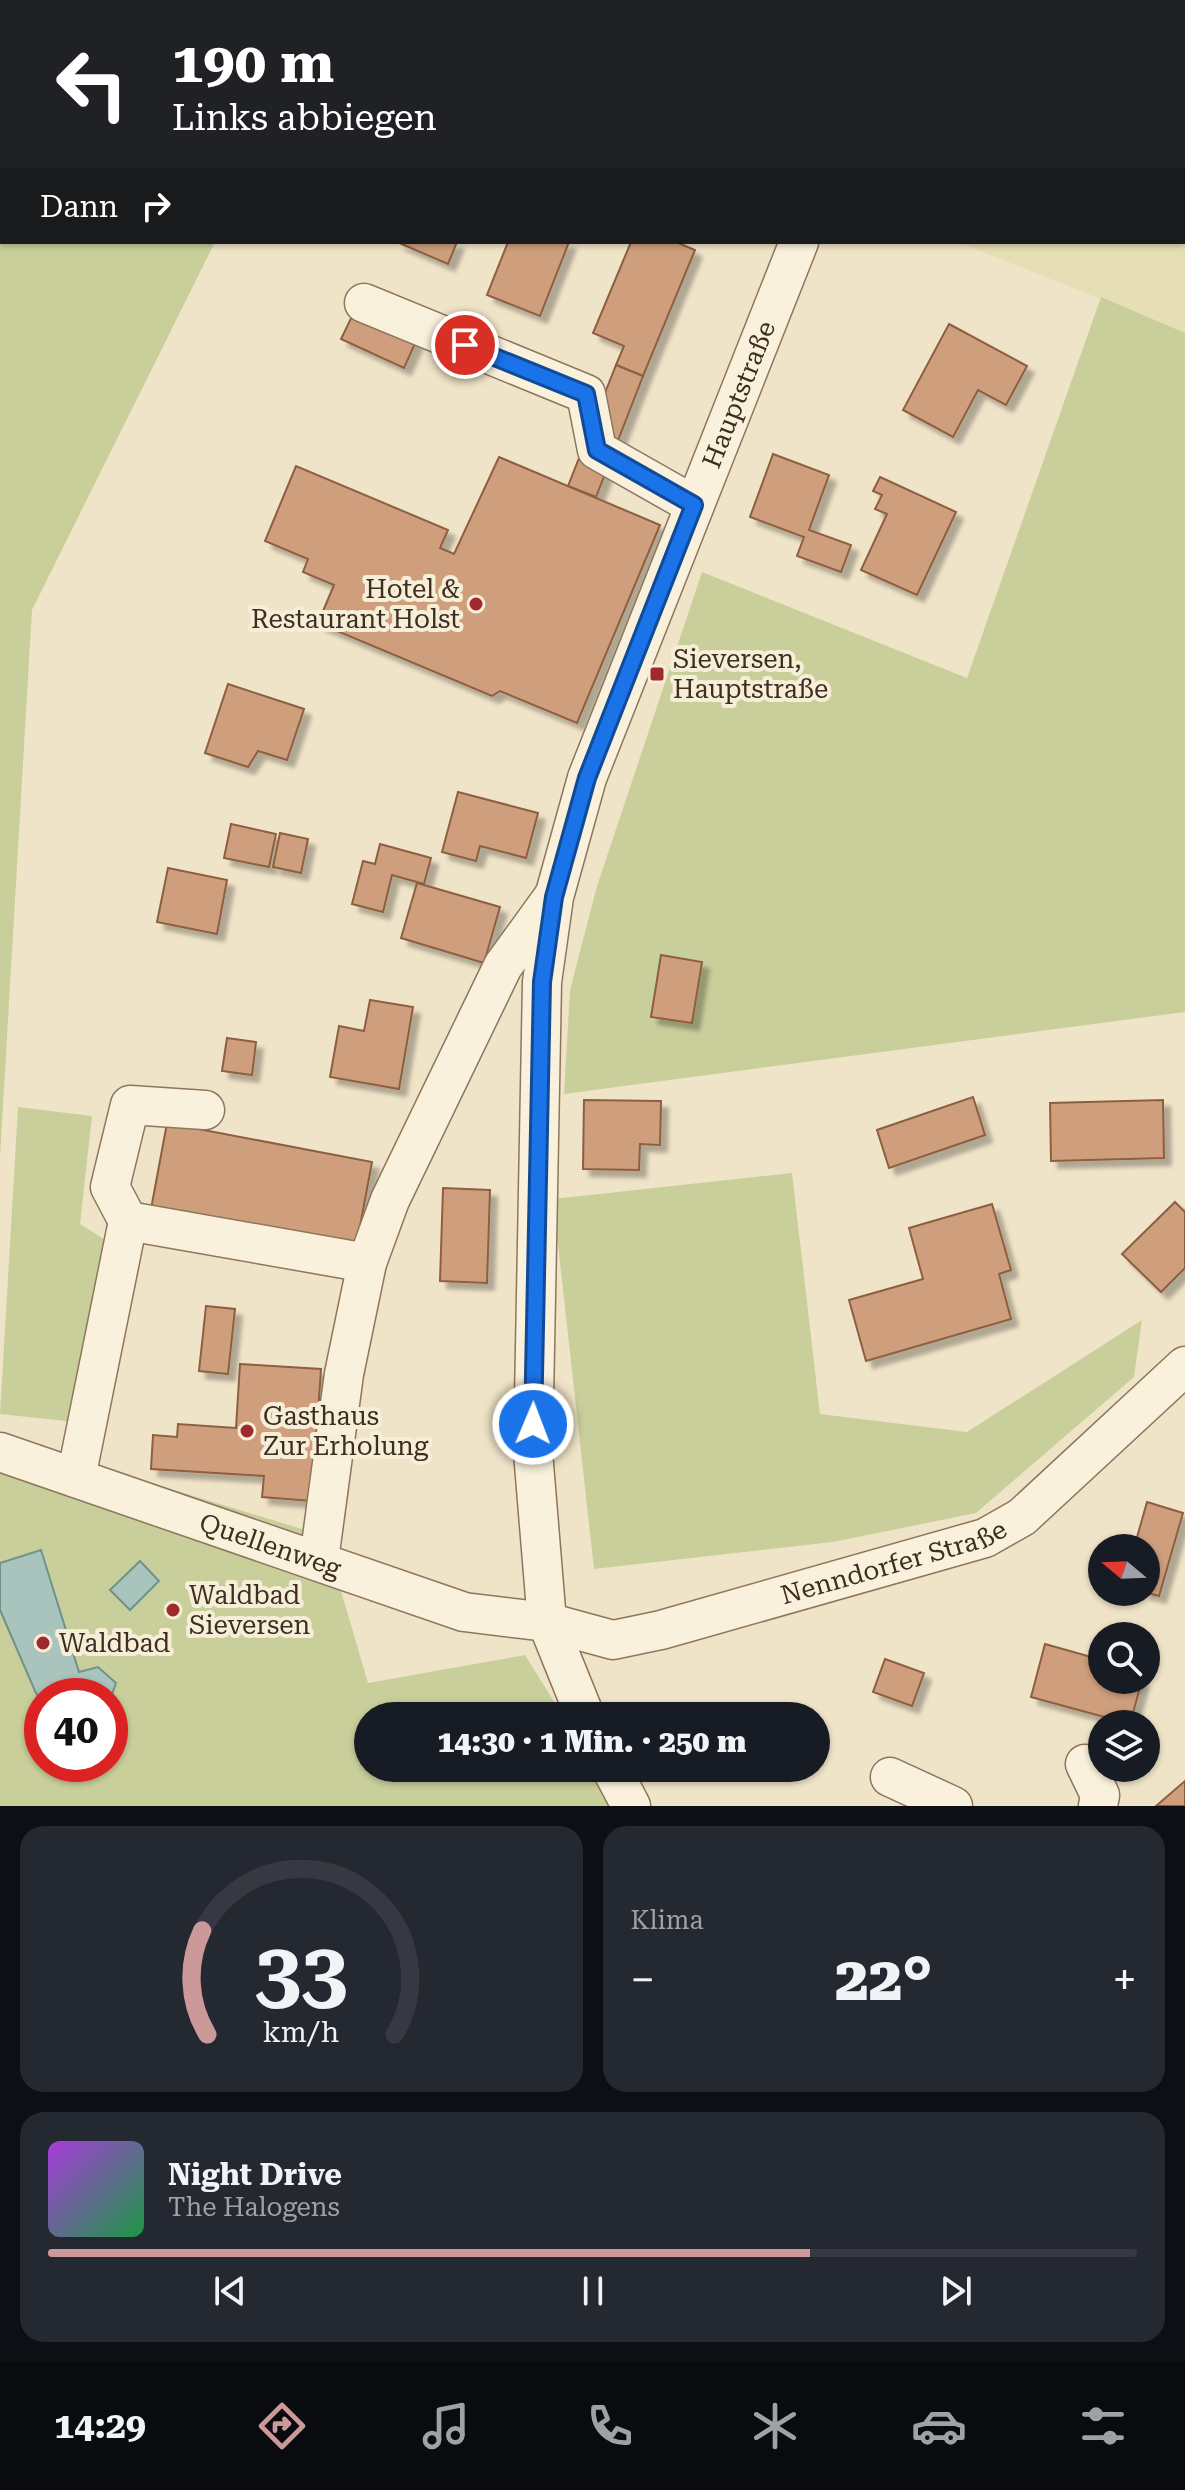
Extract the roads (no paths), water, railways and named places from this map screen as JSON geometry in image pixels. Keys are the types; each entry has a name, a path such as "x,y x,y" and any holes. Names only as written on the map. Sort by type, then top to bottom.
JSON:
{"street":[{"name":"Hauptstraße","path":"579,1702 547,1622 533,1452 542,982 554,897 587,778 798,244"},
{"path":"364,303 586,394 597,450 694,505"},
{"path":"319,1560 344,1374 367,1263 390,1200 503,966 554,897"},
{"path":"76,1478 128,1221 110,1187 130,1105 205,1110"},
{"path":"128,1221 367,1263"},
{"name":"Nenndorfer Straße","path":"547,1622 613,1640 661,1630 985,1538 1022,1517 1185,1366"},
{"name":"Quellenweg","path":"0,1452 464,1612 547,1622"},
{"path":"1085,1764 1100,1795 1098,1806"},
{"path":"890,1777 953,1806"},
{"path":"618,1782 631,1806"}],"water":[{"name":"Waldbad","path":"41,1550 79,1672 98,1667 110,1678 29,1678 0,1610 0,1563"},
{"path":"140,1561 159,1581 130,1610 110,1590"}],"place":[{"name":"Hotel & Restaurant Holst","path":"476,604"},
{"name":"Sieversen, Hauptstraße","path":"657,674"},
{"name":"Gasthaus Zur Erholung","path":"247,1431"},
{"name":"Waldbad Sieversen","path":"173,1610"},
{"name":"Waldbad","path":"43,1643"}]}
